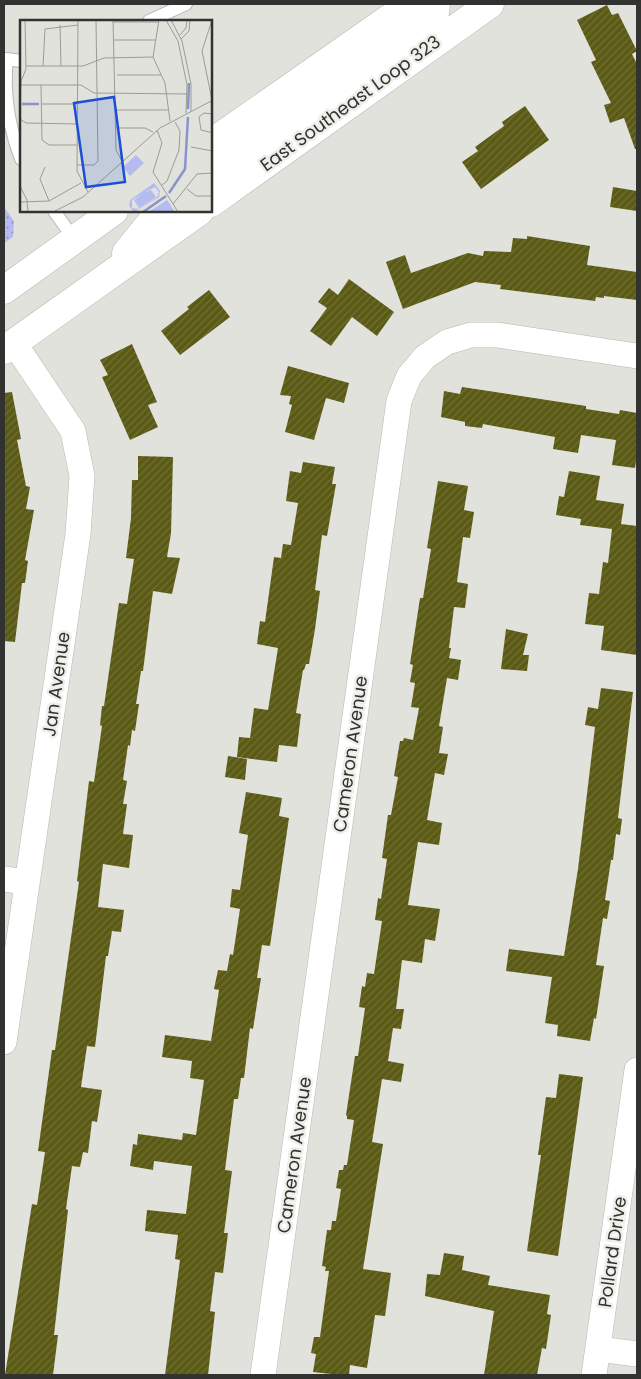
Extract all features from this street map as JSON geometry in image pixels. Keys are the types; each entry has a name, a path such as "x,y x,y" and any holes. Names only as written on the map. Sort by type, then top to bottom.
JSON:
{"highway":[{"path":"212,142 410,4"},
{"path":"212,173 431,17 435,13 436,4"},
{"name":"East Southeast Loop 323","path":"212,202 490,4"},
{"path":"4,290 113,212"},
{"path":"105,279 159,212"},
{"path":"9,346 199,212"}],"street":[{"name":"Cameron Avenue","path":"263,1375 399,401 409,376 425,357 447,342 471,335 497,335 637,356"},
{"name":"Jan Avenue","path":"4,1042 16,881 78,534 82,476 73,431 9,346"},
{"name":"Pollard Drive","path":"594,1375 637,1070"},
{"path":"598,1349 637,1354"}],"lane":[{"path":"151,20 186,4"},
{"path":"20,61 6,59 5,91 12,129 20,156"},
{"path":"55,212 74,239"}],"shaded area":[{"path":"4,207 14,221 13,237 4,243"}],"building":[{"path":"607,5 612,15 618,13 637,51 632,54 637,64 637,149 635,149 624,118 610,123 604,105 611,103 591,62 596,60 577,20"},
{"path":"525,106 549,140 481,189 462,162 478,151 475,147 504,126 502,122"},
{"path":"613,187 637,191 637,211 610,207"},
{"path":"527,236 590,246 587,265 637,272 637,300 604,296 604,298 596,297 595,301 500,289 501,285 475,282 403,309 386,262 405,255 411,273 468,253 483,256 484,251 511,252 513,238 527,239"},
{"path":"349,279 394,312 377,336 352,317 331,346 310,331 327,308 318,302 329,288 338,295"},
{"path":"209,290 230,317 180,355 161,331"},
{"path":"132,344 157,402 148,405 158,427 130,440 102,377 108,375 100,360"},
{"path":"288,366 349,383 344,403 326,398 314,440 285,432 292,405 289,404 291,396 280,395"},
{"path":"462,387 586,406 586,409 619,414 620,410 637,413 635,468 612,465 616,440 581,435 578,453 553,449 555,437 483,424 482,428 465,426 465,422 441,417 444,391 460,394"},
{"path":"12,392 21,439 17,440 26,486 30,487 26,509 34,510 25,560 28,561 25,583 22,583 15,642 4,641 4,393"},
{"path":"138,456 173,457 171,533 167,557 180,558 172,594 153,591 143,671 141,671 136,704 139,704 135,731 132,730 130,746 128,745 123,780 127,781 123,804 127,804 123,834 133,835 129,868 103,864 98,907 124,910 121,932 112,931 108,956 106,956 95,1047 87,1046 81,1087 102,1090 97,1122 92,1121 88,1153 83,1152 80,1167 72,1166 54,1335 58,1335 53,1375 5,1375 32,1204 37,1205 45,1152 38,1151 52,1050 55,1050 79,882 77,881 89,781 94,782 102,726 100,725 102,706 104,706 119,603 127,604 134,559 126,558 131,518 132,480 138,480"},
{"path":"303,462 335,467 332,484 336,484 327,536 322,535 315,590 320,591 315,629 309,664 306,664 303,670 296,713 301,714 297,747 279,745 277,762 237,757 239,737 250,738 254,708 268,710 278,648 257,644 260,621 265,622 274,557 281,558 283,544 291,545 298,503 286,501 290,471 301,473"},
{"path":"569,471 600,476 596,500 624,504 621,524 637,526 637,655 601,650 604,626 585,624 589,593 599,594 603,562 608,563 612,529 580,525 581,519 556,515 559,496 564,497"},
{"path":"438,481 468,486 464,510 474,512 470,538 463,537 457,582 468,584 465,608 454,607 449,648 451,648 449,658 461,660 458,680 447,678 439,726 443,727 439,753 448,754 444,775 435,773 427,820 442,823 439,845 418,842 408,905 440,909 435,941 425,939 422,963 402,960 396,1009 404,1009 401,1029 393,1028 388,1061 404,1064 401,1082 382,1079 372,1142 383,1144 363,1269 391,1273 385,1316 375,1315 367,1368 350,1365 349,1375 313,1372 316,1354 311,1353 314,1337 320,1337 329,1271 325,1271 326,1267 322,1266 327,1230 331,1230 332,1221 336,1221 341,1189 336,1188 339,1170 343,1170 344,1165 347,1165 354,1120 347,1119 346,1115 365,1008 359,1007 362,986 365,987 367,973 374,974 382,921 375,920 378,898 381,899 387,859 382,858 388,815 391,815 398,777 394,776 400,741 403,741 404,738 413,740 419,708 411,707 415,683 410,682 413,665 410,664 420,598 423,598 431,549 427,548"},
{"path":"506,629 528,634 523,655 529,655 527,671 501,669"},
{"path":"601,688 633,692 618,818 622,819 620,835 616,834 613,860 611,860 605,900 610,901 607,919 603,918 596,965 604,966 596,1019 594,1018 590,1041 557,1036 558,1025 545,1023 552,977 506,971 509,949 564,956 578,869 595,727 585,725 588,707 598,709"},
{"path":"228,756 247,759 245,780 225,777"},
{"path":"246,792 282,798 279,816 289,818 270,946 262,945 257,978 261,978 253,1029 250,1028 244,1078 241,1078 238,1099 234,1099 225,1170 232,1171 224,1233 228,1233 223,1273 215,1272 210,1311 215,1312 208,1375 165,1375 180,1260 175,1259 178,1235 145,1231 147,1210 186,1214 192,1166 154,1161 153,1170 130,1166 133,1144 137,1145 138,1134 182,1140 183,1133 196,1135 204,1080 190,1078 192,1061 162,1057 165,1035 211,1041 219,990 214,989 218,970 227,971 230,954 233,955 240,909 230,907 232,889 240,890 248,835 239,833"},
{"path":"559,1074 583,1077 558,1256 527,1251 541,1155 538,1155 546,1097 556,1098"},
{"path":"444,1253 464,1256 462,1270 490,1276 488,1285 550,1295 547,1314 551,1315 546,1349 542,1348 537,1375 484,1375 494,1311 425,1296 427,1274 440,1275"}]}
